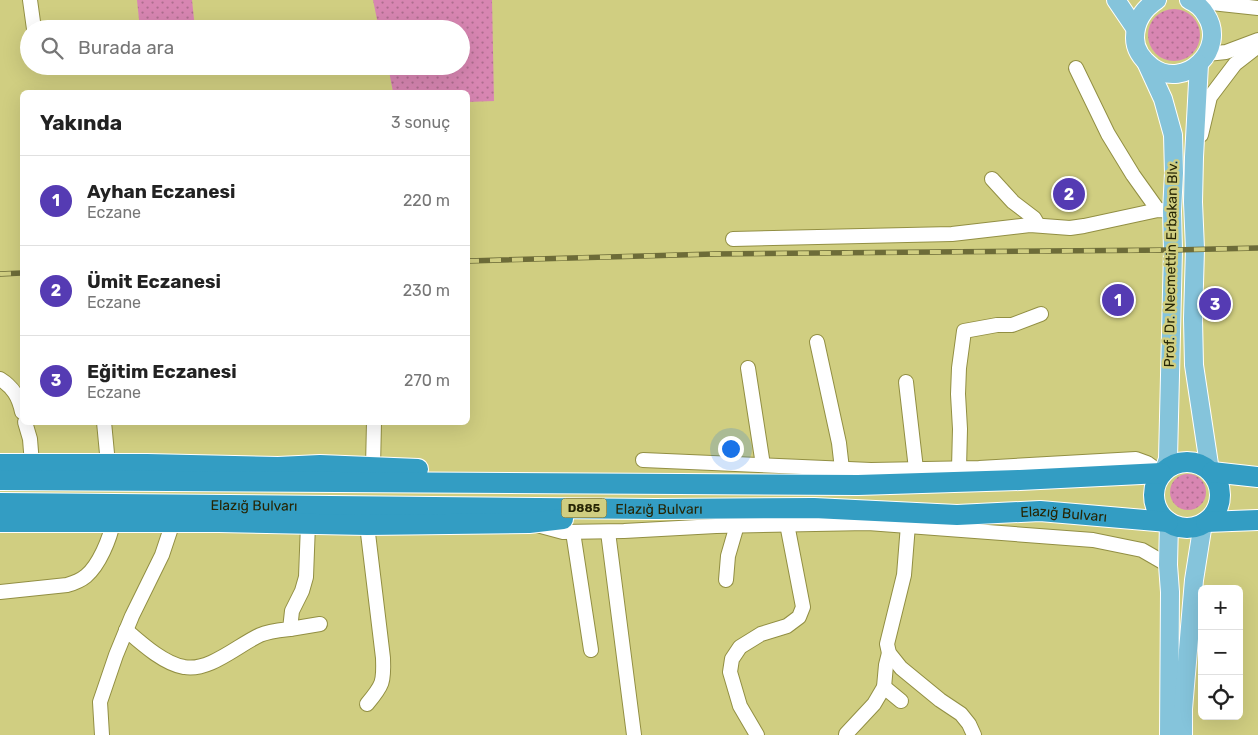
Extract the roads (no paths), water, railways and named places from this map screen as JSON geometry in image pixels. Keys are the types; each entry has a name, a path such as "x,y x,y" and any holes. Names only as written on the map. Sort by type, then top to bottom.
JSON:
{"highway":[{"path":"1181,462 1192,462 1203,465 1211,472 1218,482 1219,504 1214,514 1205,523 1197,527 1177,527 1168,523 1160,515 1153,493 1156,482 1162,472 1170,466 1181,462"},
{"path":"0,464 278,467 320,465 430,469 527,483"},
{"name":"Elazığ Bulvarı","path":"0,480 858,485 1020,480 1162,472"},
{"path":"1211,472 1258,477"},
{"name":"Elazığ Bulvarı","path":"0,503 655,509 814,508 957,515 1040,511 1168,523"},
{"path":"0,522 367,525 529,523 655,509"},
{"path":"1205,523 1258,520"}],"main road":[{"path":"1116,0 1135,28"},
{"path":"1135,28 1139,17 1147,7 1157,0"},
{"name":"Prof. Dr. Necmettin Erbakan Blv.","path":"1191,1 1202,9 1209,19 1212,31 1211,43 1203,59 1194,157 1193,202 1195,249 1194,365 1211,472"},
{"name":"Prof. Dr. Necmettin Erbakan Blv.","path":"1135,28 1135,41 1163,99 1173,136 1174,173 1165,210 1173,250 1168,459 1162,472"},
{"path":"1146,62 1155,69 1166,73 1178,73 1189,70 1203,59"},
{"path":"1168,523 1170,592 1168,735"},
{"path":"1183,735 1183,709 1194,580 1205,523"}],"street":[{"path":"30,0 33,20"},
{"path":"1191,1 1258,8"},
{"path":"1203,59 1258,40"},
{"path":"1194,157 1210,97 1235,64 1258,46"},
{"path":"1076,68 1108,134 1133,175 1165,210"},
{"path":"992,179 1013,202 1034,218 1038,226"},
{"path":"734,239 952,234 1030,225 1070,228 1165,210"},
{"path":"959,468 960,429 958,394 964,331 997,325 1012,325 1040,314"},
{"path":"817,342 839,443 842,469"},
{"path":"748,368 763,465"},
{"path":"0,378 13,390 20,404"},
{"path":"906,382 916,469"},
{"path":"26,425 30,439 32,464"},
{"path":"104,425 108,464"},
{"path":"374,425 374,467"},
{"path":"643,460 870,470 959,468 1136,459 1162,472"},
{"path":"0,592 67,585 87,576 95,565 110,535 113,522"},
{"path":"102,735 100,702 126,630 162,555 173,522"},
{"path":"529,523 563,532 608,532 787,524 868,523 908,525 1093,540 1142,550 1168,565"},
{"path":"290,628 292,611 302,591 306,577 308,524"},
{"path":"752,732 737,698 730,672 732,659 740,647 762,634 787,626 799,617 803,607 787,524"},
{"path":"366,704 380,689 384,677 367,525"},
{"path":"726,580 728,556 738,525"},
{"path":"846,734 874,704 884,687 889,654 888,644 904,576 908,525"},
{"path":"573,532 591,650"},
{"path":"608,532 634,735"},
{"path":"126,630 148,649 168,661 183,667 196,668 213,662 262,634 320,624"},
{"path":"889,654 901,668 940,700 962,714 974,735"},
{"path":"884,687 900,701"}],"railway":[{"path":"470,261 714,254 1258,248"},
{"path":"0,274 20,273"}],"place":[{"name":"Ümit Eczanesi","path":"1069,194"},
{"name":"Ayhan Eczanesi","path":"1118,300"},
{"name":"Eğitim Eczanesi","path":"1215,304"}]}
